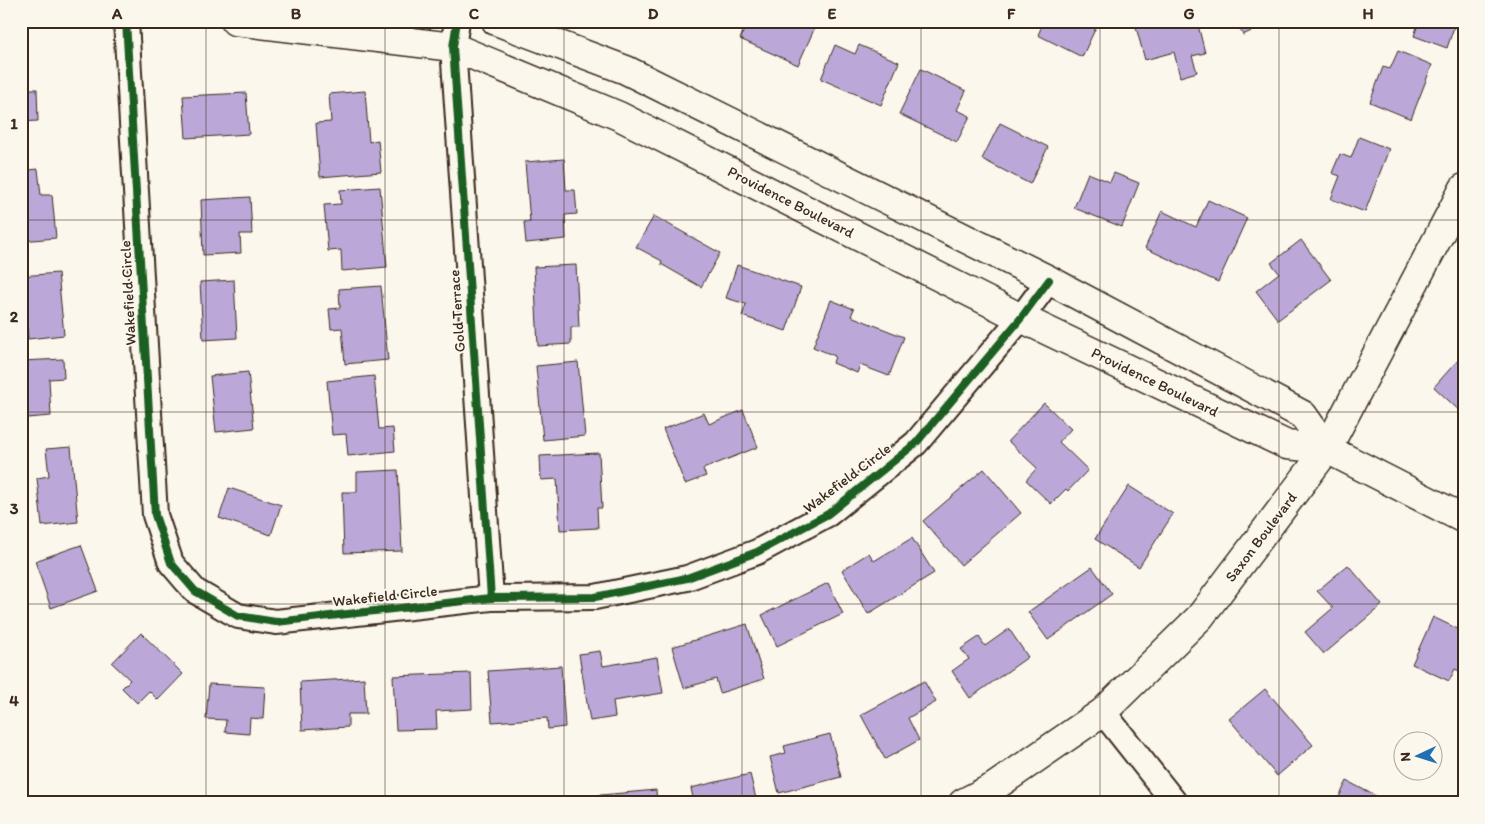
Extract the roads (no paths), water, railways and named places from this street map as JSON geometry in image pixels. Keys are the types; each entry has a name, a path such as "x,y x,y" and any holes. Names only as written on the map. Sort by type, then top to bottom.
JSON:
{"main road":[{"name":"Providence Boulevard","path":"235,21 455,34 1021,318 1287,445 1327,450 1464,519"},
{"name":"Providence Boulevard","path":"496,21 626,70 1049,280 1303,415 1327,450"},
{"name":"Saxon Boulevard","path":"963,803 994,787 1103,712 1200,617 1327,450 1464,188"}],"street":[{"name":"Wakefield Circle","path":"126,21 155,515 172,563 195,591 238,616 276,622 491,598 595,597 687,578 757,552 828,514 916,443 1021,318 1049,280"},
{"name":"Gold Terrace","path":"455,34 491,598"},
{"path":"1103,712 1175,803"}]}
